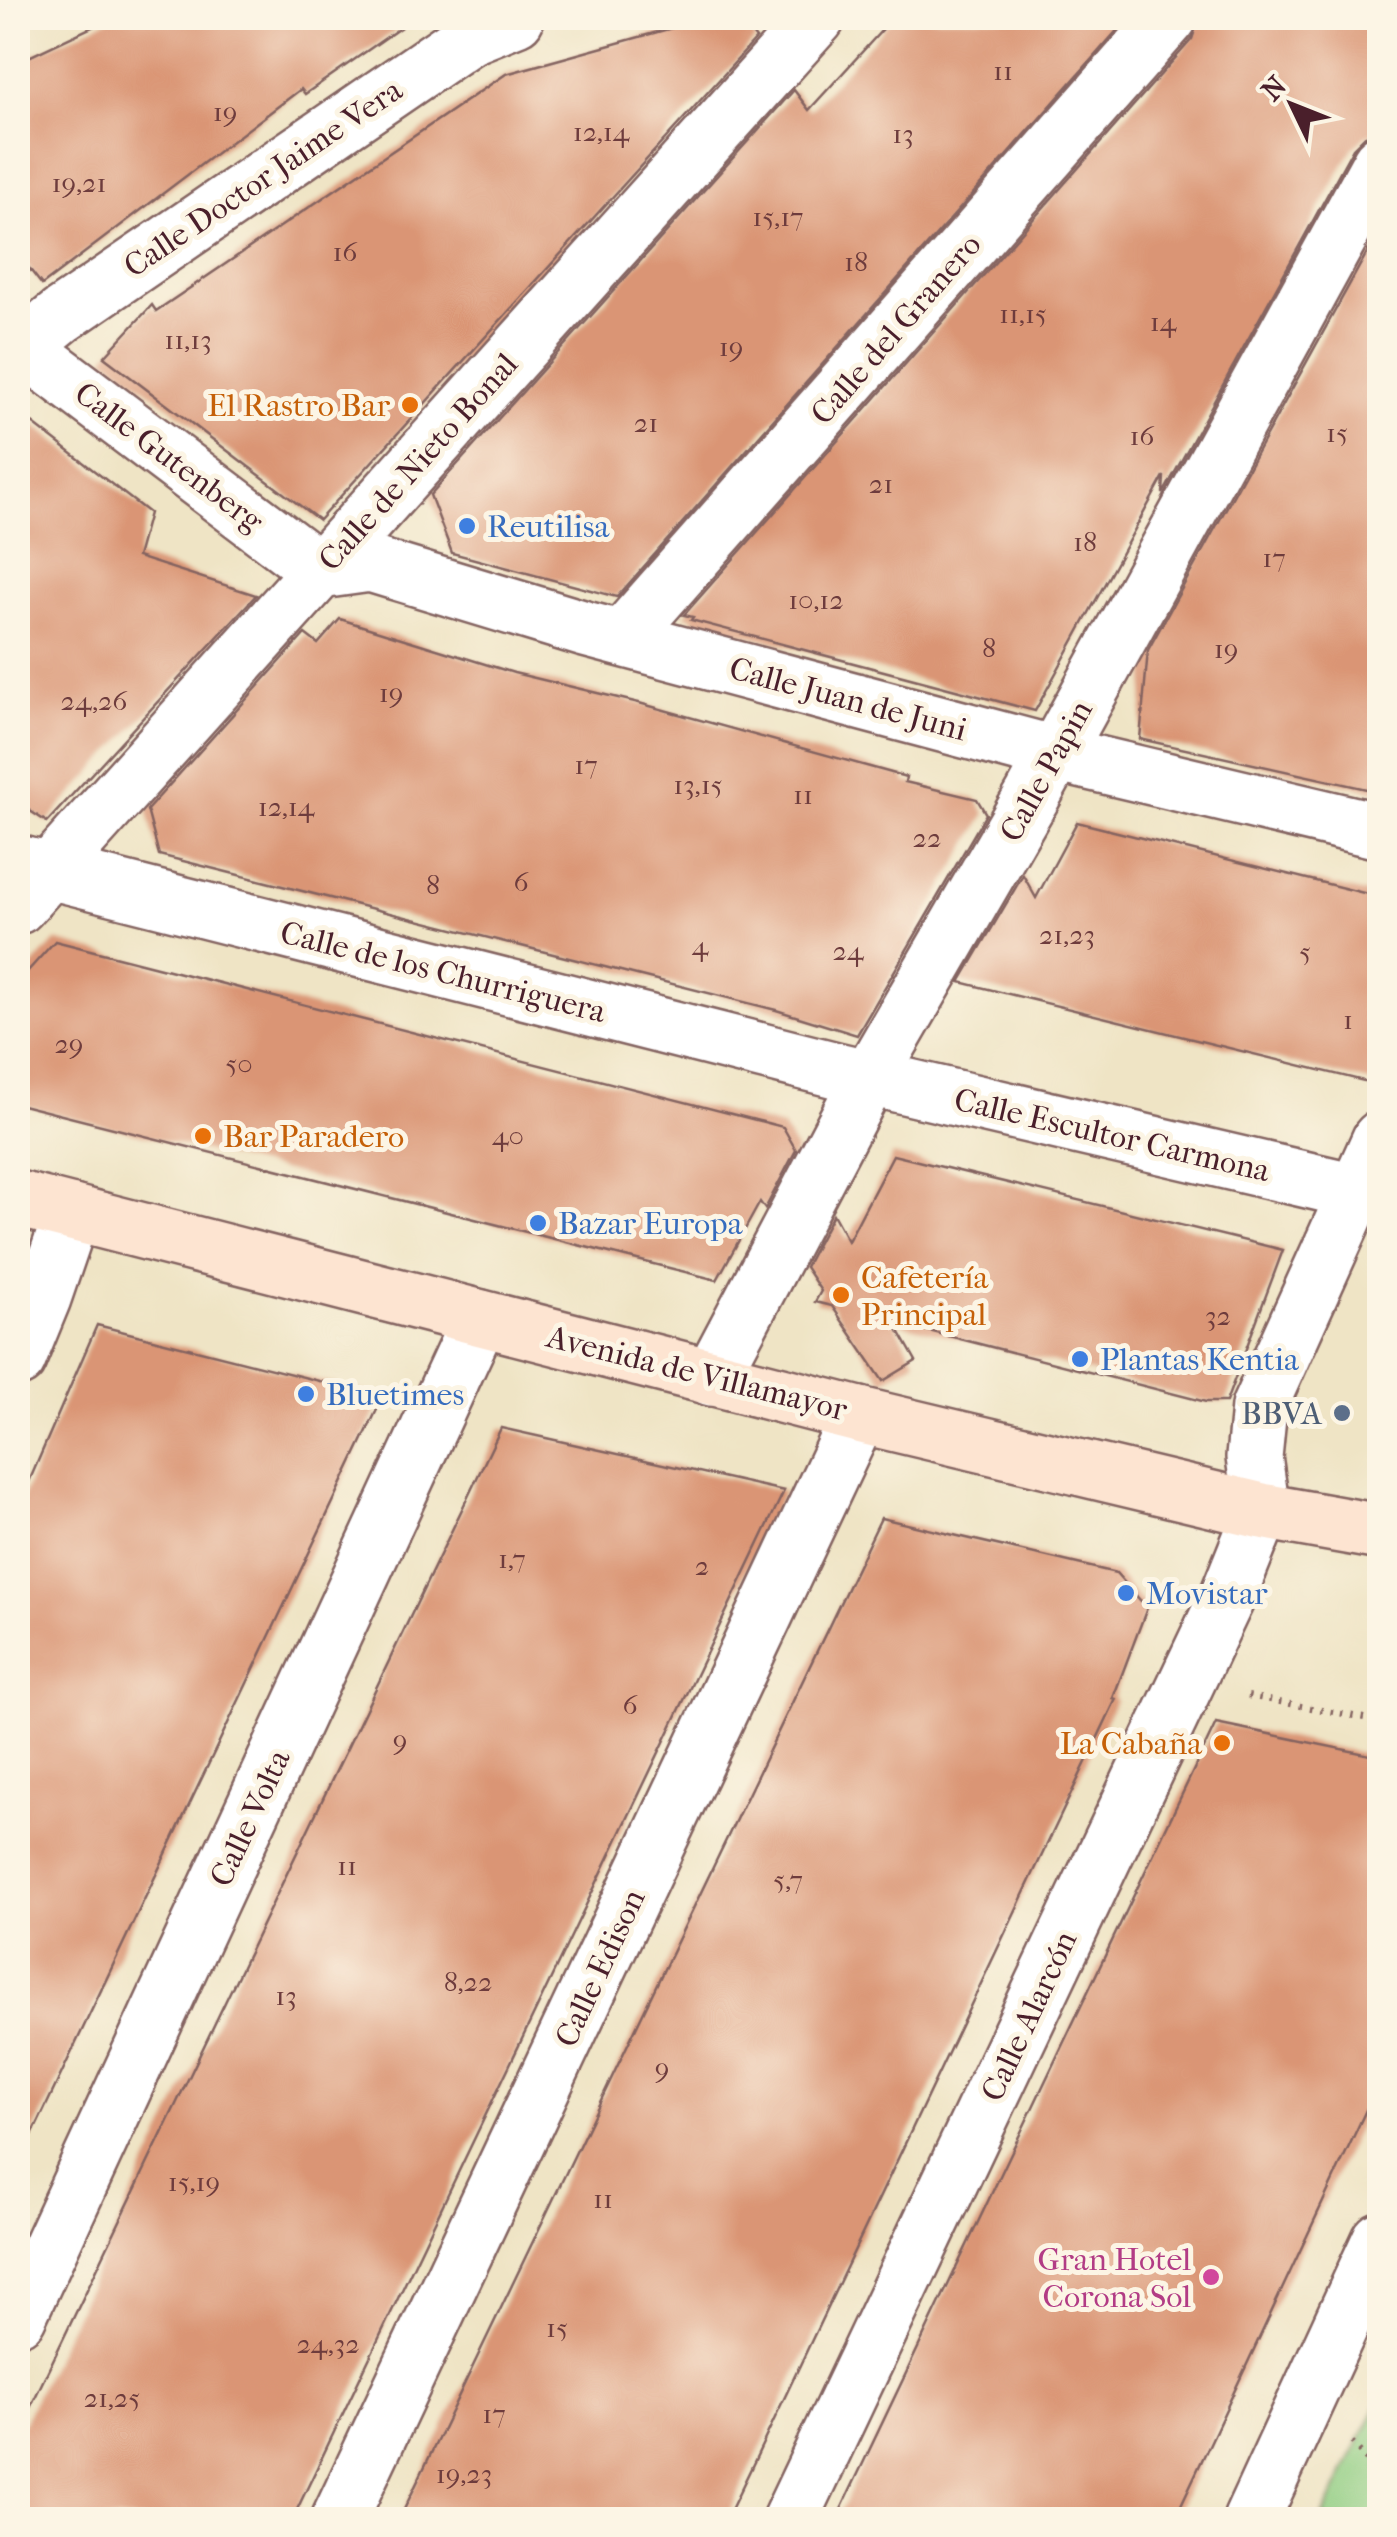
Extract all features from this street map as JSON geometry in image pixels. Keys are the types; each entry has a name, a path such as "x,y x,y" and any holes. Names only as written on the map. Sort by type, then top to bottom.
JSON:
{"main road":[{"name":"Avenida de Villamayor","path":"18,1198 711,1378 1262,1511 1380,1532"}],"street":[{"name":"Calle Doctor Jaime Vera","path":"19,347 469,37 516,18"},
{"name":"Calle de Nieto Bonal","path":"28,880 320,570 817,18"},
{"name":"Calle del Granero","path":"622,638 1169,18"},
{"name":"Calle Papin","path":"711,1378 869,1078 1055,754 1380,163"},
{"name":"Calle Gutenberg","path":"19,347 320,570"},
{"name":"Calle Juan de Juni","path":"320,570 370,564 622,638 1055,754 1380,831"},
{"name":"Calle de los Churriguera","path":"28,880 125,892 869,1078"},
{"name":"Calle Escultor Carmona","path":"869,1078 1354,1191"},
{"path":"1262,1511 1254,1457 1259,1407 1380,1138"},
{"path":"18,1360 72,1213"},
{"name":"Calle Volta","path":"18,2316 480,1318"},
{"name":"Calle Edison","path":"339,2520 859,1414"},
{"name":"Calle Alarcón","path":"790,2520 1220,1611 1262,1511"},
{"path":"1251,2520 1380,2240"}],"path":[{"path":"1233,1694 1380,1722"},
{"path":"1343,2435 1380,2477"}],"green space":[{"path":"1379,2400 1379,2519 1322,2519 1327,2509"}],"building":[{"path":"111,18 414,18 305,94 301,89 42,285 18,254 18,62"},
{"path":"708,18 740,18 756,39 319,520 104,357 152,305 156,311 506,74"},
{"path":"893,18 1128,18 617,597 452,553 430,495 794,90 809,110"},
{"path":"1199,18 1380,18 1380,132 1365,136 1353,148 1163,494 1164,476 1035,711 684,615 1192,39"},
{"path":"1380,229 1380,792 1140,739 1148,650"},
{"path":"18,412 149,513 137,557 256,595 47,822 18,803"},
{"path":"340,619 514,673 639,703 906,777 905,782 977,799 986,814 857,1035 776,1010 159,855 147,810 305,634 318,644"},
{"path":"1077,822 1380,897 1380,1085 960,982 1023,875 1036,898"},
{"path":"55,941 783,1127 796,1150 765,1209 760,1202 717,1280 18,1104 18,982"},
{"path":"893,1155 1283,1250 1226,1402 1206,1402 894,1322 916,1361 883,1381 832,1306 815,1302 821,1291 805,1267 833,1214 848,1241"},
{"path":"97,1325 383,1397 18,2165 18,1507"},
{"path":"501,1428 784,1491 292,2520 18,2520 18,2433"},
{"path":"881,1518 1116,1573 1147,1608 1113,1698 1116,1699 754,2462 726,2520 399,2520"},
{"path":"1216,1723 1380,1757 1380,2080 1174,2520 836,2520"}],"place":[{"name":"El Rastro Bar","path":"410,405"},
{"name":"Reutilisa","path":"467,526"},
{"name":"Bar Paradero","path":"203,1136"},
{"name":"Bazar Europa","path":"538,1223"},
{"name":"Cafetería Principal","path":"841,1295"},
{"name":"Plantas Kentia","path":"1080,1359"},
{"name":"Bluetimes","path":"306,1394"},
{"name":"BBVA","path":"1342,1413"},
{"name":"Movistar","path":"1126,1593"},
{"name":"La Cabaña","path":"1222,1743"},
{"name":"Gran Hotel Corona Sol","path":"1211,2277"}]}
